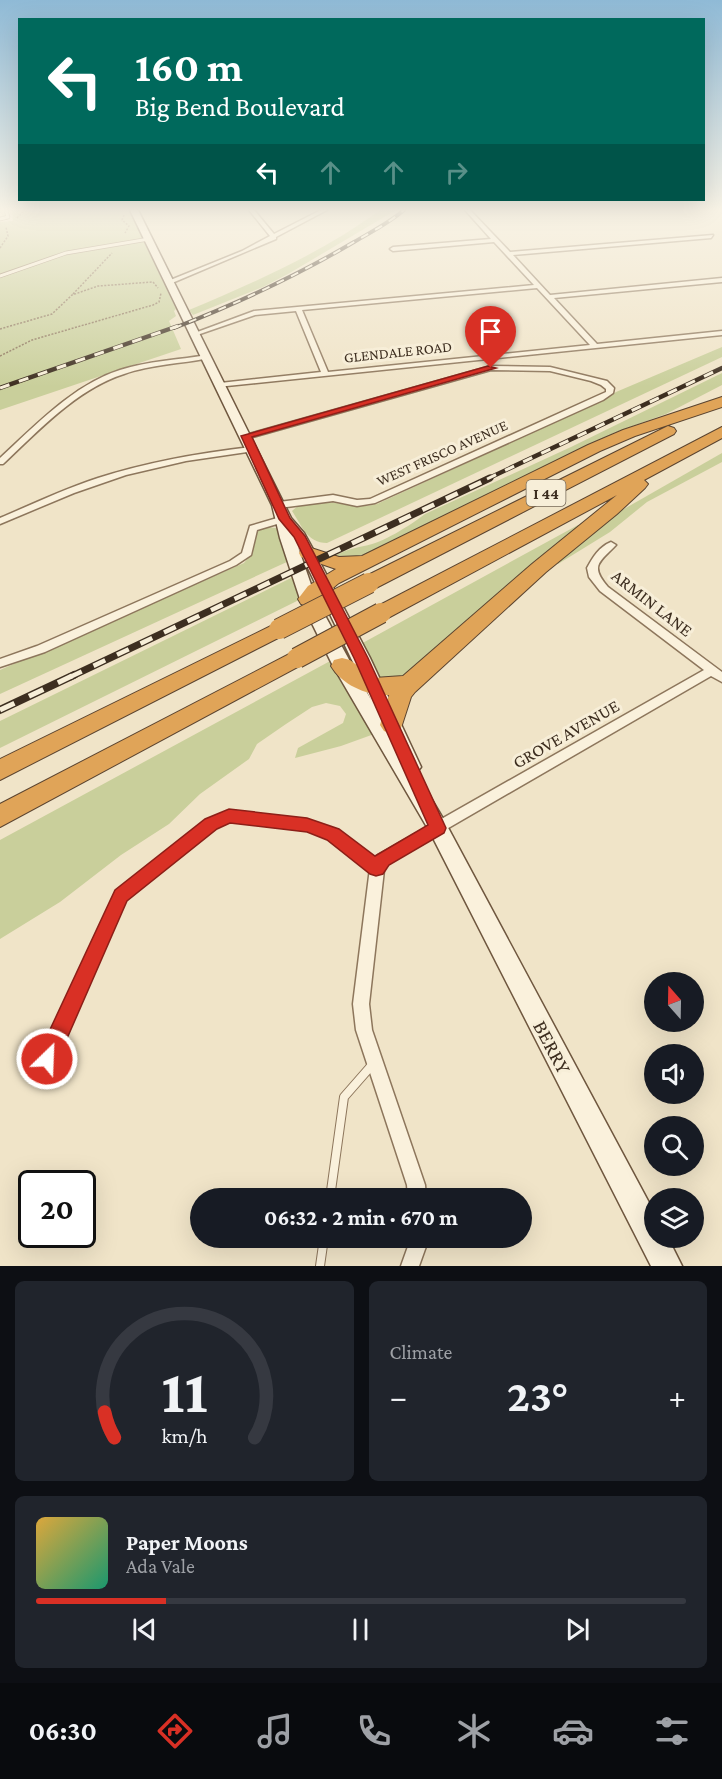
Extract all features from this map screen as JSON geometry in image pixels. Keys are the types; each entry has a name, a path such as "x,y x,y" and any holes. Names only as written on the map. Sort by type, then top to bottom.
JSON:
{"highway":[{"path":"308,599 324,584 594,448 629,433 722,403"},
{"name":"I 44","path":"0,770 722,403"},
{"name":"I 44","path":"0,816 722,432"},
{"path":"392,725 400,695 412,681 539,568 611,510 661,464"},
{"path":"308,553 326,562 339,564 372,559"},
{"path":"342,666 360,681 375,687 400,686 412,681"}],"main road":[{"path":"164,269 282,512 299,536 375,687 438,828"},
{"path":"282,512 287,538 308,599 342,666 438,828"},
{"name":"BERRY","path":"438,828 667,1266"}],"street":[{"path":"170,282 204,269"},
{"path":"522,269 595,346"},
{"path":"548,297 722,280"},
{"path":"195,334 245,315 538,286"},
{"path":"298,309 325,374"},
{"name":"GLENDALE ROAD","path":"220,384 722,333"},
{"path":"0,462 81,394 102,380 121,372 207,357"},
{"path":"246,436 475,371 466,358"},
{"name":"WEST FRISCO AVENUE","path":"0,663 41,649 233,563 246,555 253,528 282,512 333,498 357,503 372,501 609,393 610,388 604,383 549,369 491,368 475,371"},
{"path":"0,521 80,487 117,476 183,458 251,448"},
{"name":"ARMIN LANE","path":"611,545 598,556 592,568 594,577 604,589 722,678"},
{"name":"GROVE AVENUE","path":"376,868 383,859 711,670"},
{"path":"376,868 361,1004 364,1030 416,1188"},
{"path":"410,1266 416,1248"}],"lane":[{"path":"0,276 20,269"},
{"path":"47,1059 121,896 211,824 229,816 307,825 333,834 376,868"},
{"path":"331,1188 344,1097 374,1064"},
{"path":"320,1266 323,1248"}],"path":[{"path":"0,328 52,314 72,295 103,284 149,282 158,287 161,294 159,302 153,305 32,340 0,356"}],"green space":[{"path":"0,269 157,269 176,309 174,311 176,316 169,321 181,349 0,410"},
{"path":"279,269 296,269 263,287 193,315 189,310"},
{"path":"722,347 722,357 327,543 310,537 292,511 307,502 315,501 360,506 377,504 606,399 616,392"},
{"path":"722,373 722,385 666,414 616,432 368,553 349,559 332,557 387,538 425,514 571,447"},
{"path":"722,453 722,462 647,502 610,532 558,564 555,563 617,513"},
{"path":"578,525 581,527 400,680 377,679 359,645"},
{"path":"267,527 276,528 279,532 289,561 0,694 0,670 244,563 251,554 258,530"},
{"path":"293,577 301,599 0,748 0,721"},
{"path":"332,660 377,733 341,746 295,758 298,748 343,723 346,714 340,706 326,703 312,707 257,744 249,759 200,794 169,824 121,855 60,902 0,939 0,840"}],"railway":[{"path":"174,328 243,299 304,269"},
{"path":"0,388 178,326"},
{"path":"487,479 722,368"},
{"path":"70,677 490,478"},
{"path":"0,710 74,675"}],"route":[{"path":"47,1059 121,896 211,824 229,816 307,825 333,834 376,868 383,859 438,828 361,658 299,536 284,519 246,436 491,368"}]}
